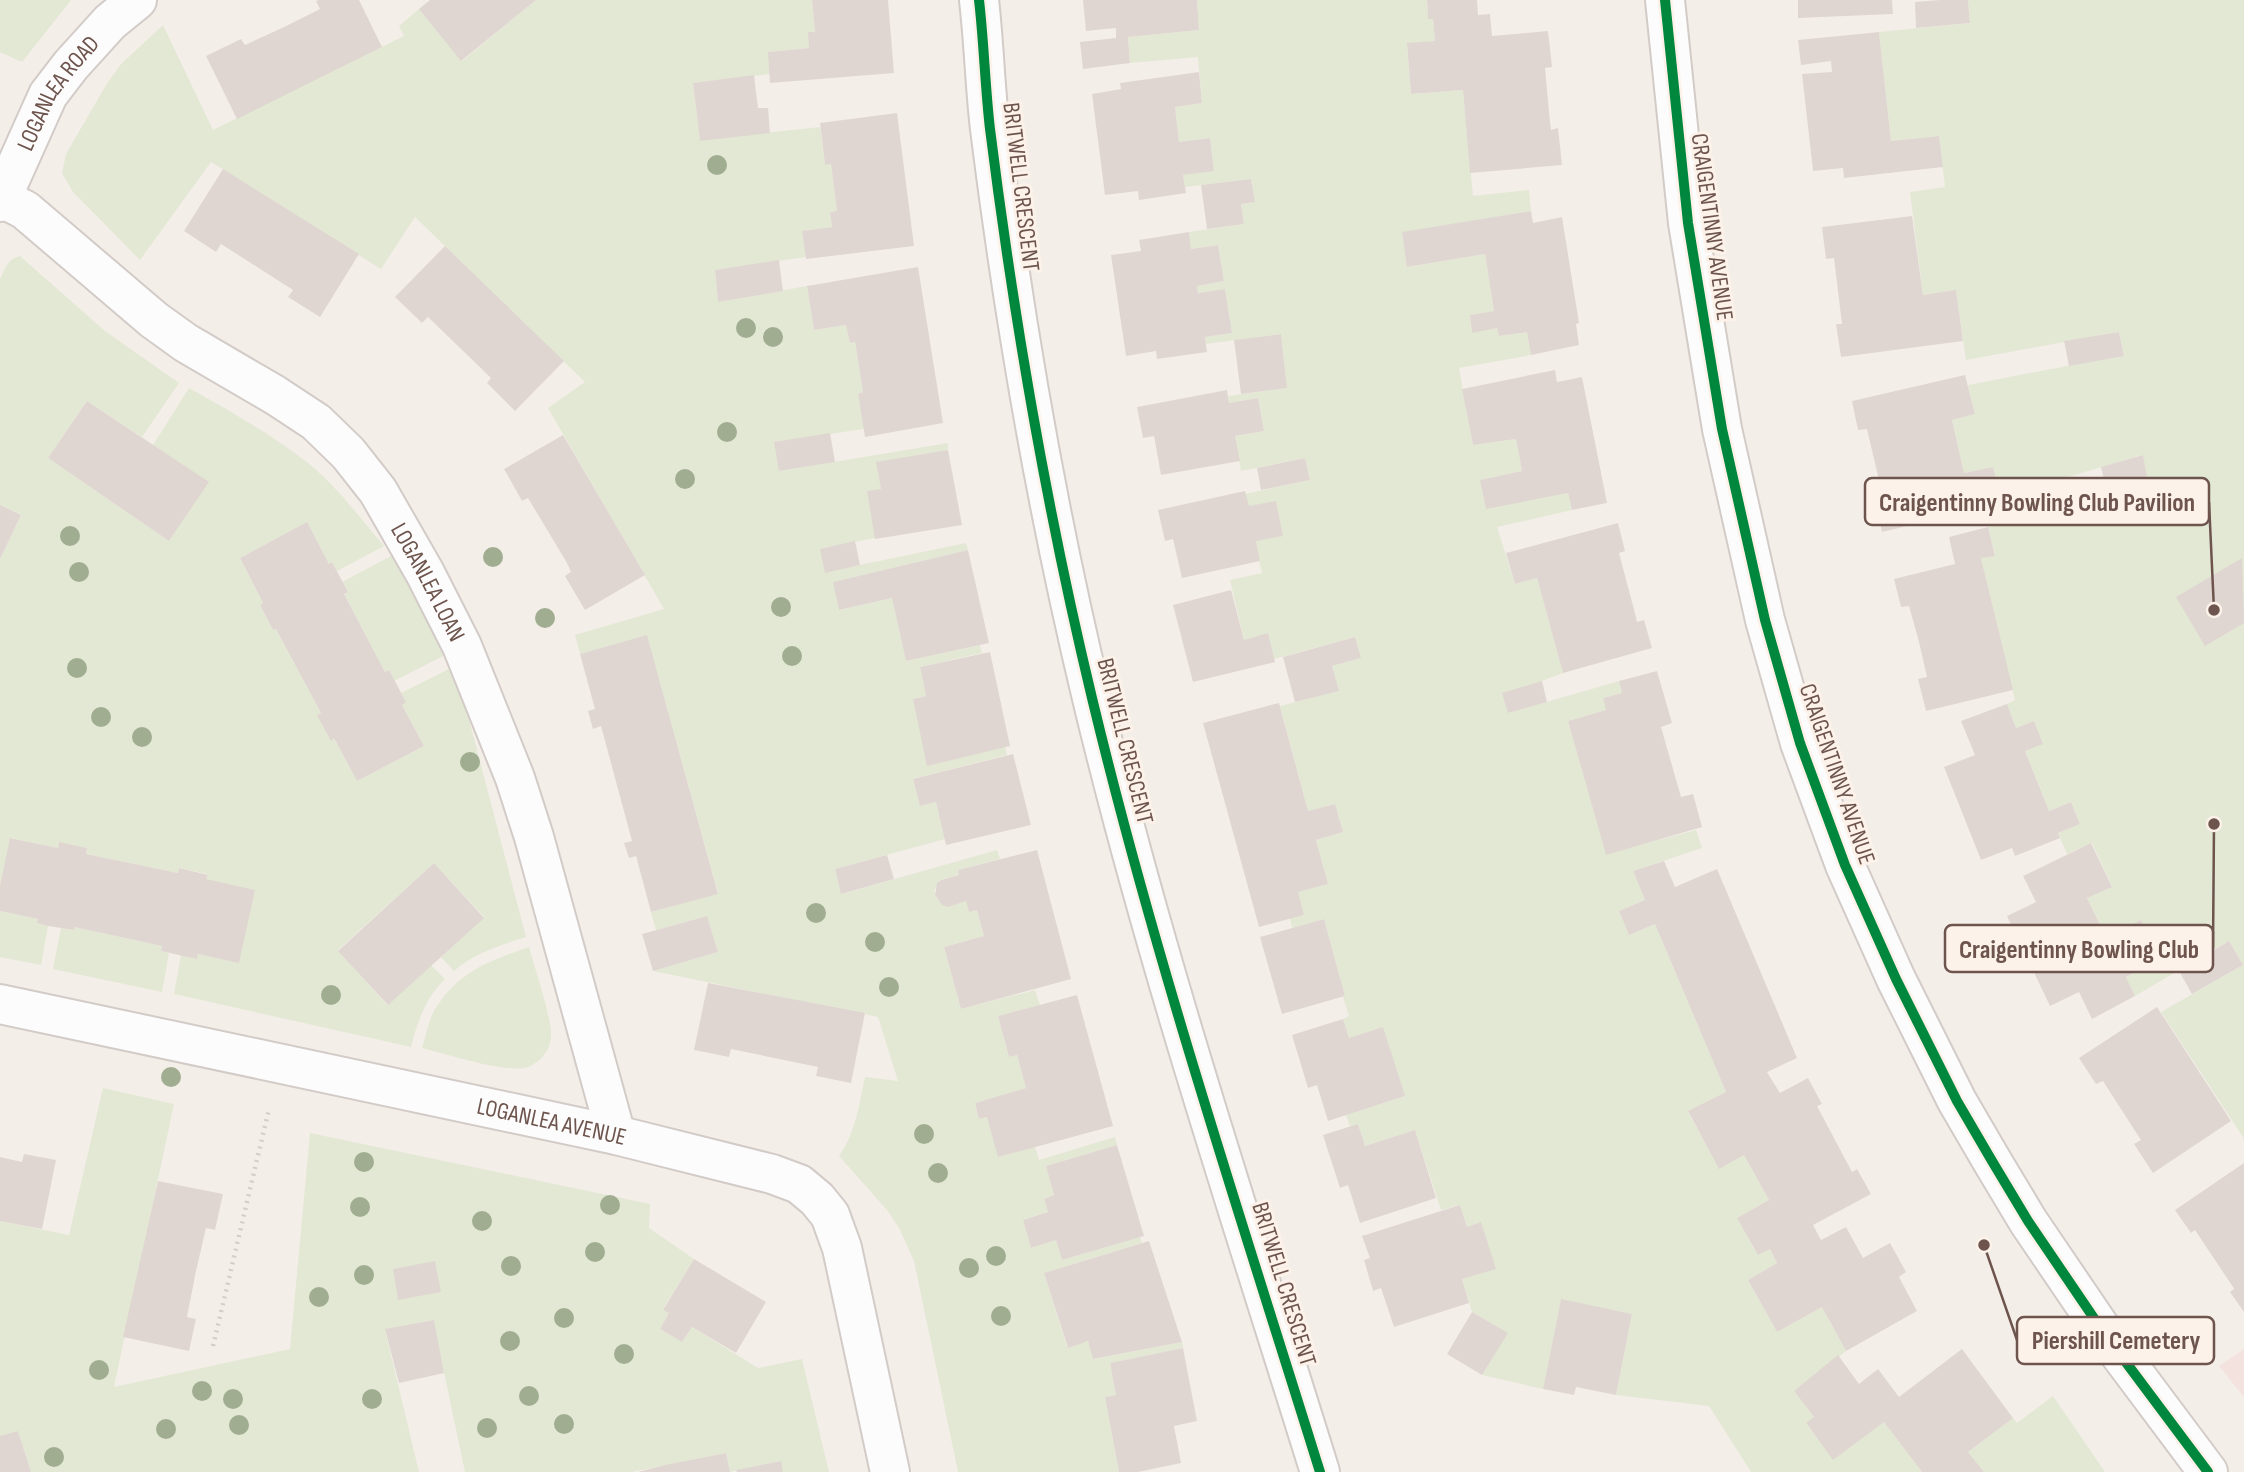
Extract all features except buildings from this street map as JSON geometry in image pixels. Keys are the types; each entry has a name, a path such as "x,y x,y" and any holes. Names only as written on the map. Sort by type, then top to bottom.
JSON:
{"street":[{"name":"LOGANLEA ROAD","path":"1,200 48,95 110,22 137,0"},
{"name":"BRITWELL CRESCENT","path":"979,0 989,124 1024,364 1091,697 1137,876 1320,1472"},
{"name":"CRAIGENTINNY AVENUE","path":"1665,0 1688,223 1722,429 1765,621 1800,743 1840,853 1896,979 1992,1161 2028,1221 2105,1333 2208,1472"},
{"name":"LOGANLEA LOAN","path":"1,200 25,211 154,320 186,343 316,422 348,453 378,491 425,573 462,646 515,778 534,837 616,1135"},
{"name":"LOGANLEA AVENUE","path":"0,1004 616,1135 772,1174 799,1184 817,1199 830,1215 842,1248 890,1472"}],"path":[{"path":"213,1346 280,1064"}],"shaded area":[{"path":"2244,1349 2244,1397 2219,1366"}],"green space":[{"path":"0,0 71,0 22,62 0,52"},
{"path":"536,0 812,0 815,32 809,48 769,52 770,74 693,83 700,140 820,127 825,165 831,164 837,211 830,212 832,227 802,231 806,257 715,270 718,302 807,286 814,330 846,325 850,343 855,342 863,392 858,394 864,429 775,442 780,471 948,443 948,450 877,463 881,489 875,538 820,549 826,572 966,543 968,550 833,582 840,610 892,598 906,661 980,645 982,653 920,667 926,696 913,699 1005,747 1007,755 913,779 920,806 936,802 945,839 835,869 842,894 997,850 1000,859 958,870 959,875 940,880 934,891 937,899 945,906 966,901 969,911 977,910 984,936 944,947 961,1009 1035,990 1040,1005 998,1016 1009,1057 1017,1055 1026,1088 975,1103 979,1119 987,1117 1035,1147 1039,1160 1115,1137 1117,1145 1046,1166 1054,1195 1044,1199 1048,1212 1023,1220 1031,1248 1056,1240 1062,1260 1140,1237 1142,1243 1044,1273 1067,1347 1088,1341 1094,1359 1182,1342 1183,1348 1110,1363 1116,1395 1105,1397 1119,1472 958,1472 914,1261 899,1228 887,1210 839,1156 853,1128 865,1077 898,1081 878,1017 653,971 718,952 707,916 656,930 651,912 718,893 647,636 580,654 575,635 664,609 548,408 585,382 415,217 381,269 211,162 140,260 73,192 62,173 66,154 106,85 121,64 163,25 213,130 404,36 399,26 419,9 462,61"},
{"path":"1197,0 1427,0 1428,19 1433,19 1435,41 1407,44 1411,94 1463,90 1473,196 1529,190 1531,211 1402,233 1408,267 1485,254 1494,311 1470,315 1472,332 1497,328 1499,336 1527,332 1531,355 1459,368 1473,445 1516,439 1522,471 1481,480 1486,508 1568,493 1572,510 1497,527 1515,584 1537,578 1563,673 1542,681 1508,713 1619,681 1622,693 1603,698 1606,710 1568,721 1606,854 1696,830 1702,848 1633,871 1645,900 1619,911 1629,935 1655,924 1726,1092 1688,1112 1719,1168 1744,1155 1769,1200 1738,1218 1757,1254 1770,1249 1777,1263 1748,1280 1777,1332 1822,1307 1846,1351 1794,1391 1814,1417 1806,1424 1833,1459 1884,1422 1922,1472 1751,1472 1709,1406 1616,1395 1632,1314 1561,1300 1543,1389 1482,1375 1507,1333 1472,1312 1462,1279 1467,1227 1460,1205 1441,1210 1415,1130 1365,1146 1358,1124 1350,1127 1346,1115 1405,1096 1349,1038 1343,1019 1349,1016 1343,997 1345,996 1324,919 1292,928 1290,918 1298,892 1328,884 1316,840 1343,832 1335,804 1308,811 1280,706 1338,691 1332,666 1361,658 1355,637 1274,659 1268,634 1244,640 1230,580 1262,573 1245,494 1310,480 1305,458 1241,471 1235,436 1264,431 1258,398 1229,403 1228,396 1287,388 1281,334 1206,344 1205,337 1232,333 1225,289 1198,293 1197,286 1224,281 1218,245 1191,249 1189,232 1244,224 1241,204 1255,202 1251,179 1185,187 1183,175 1214,170 1210,138 1179,142 1175,107 1202,103 1198,57 1130,63 1128,37 1199,30"},
{"path":"1968,0 2244,0 2244,1143 2243,1137 2161,1012 2243,965 2229,941 2135,996 2126,977 2161,960 2141,920 2106,937 2087,898 2112,886 2092,843 2067,854 2058,833 2080,824 2071,802 2049,811 2025,751 2042,744 2034,721 2016,728 2007,704 2015,700 1981,558 1995,555 1988,527 2148,484 2142,455 2001,497 1993,467 1964,473 1952,420 1975,414 1968,385 2124,355 2119,332 1966,360 1956,291 1923,295 1910,192 1945,187 1939,136 1891,141 1879,32 1970,23"},
{"path":"20,256 105,331 179,383 142,437 87,401 48,458 169,541 208,483 153,445 189,388 235,414 308,463 338,492 384,546 337,571 332,562 329,564 306,523 240,558 263,603 260,605 273,630 276,629 321,713 318,715 357,781 424,746 402,705 401,693 455,666 526,937 479,954 454,971 441,957 484,917 434,863 338,950 387,1005 431,965 445,979 423,1010 411,1047 174,994 181,955 197,959 198,954 239,962 206,879 207,874 179,868 178,873 86,854 87,848 59,843 58,848 11,838 0,886 0,559 21,515 0,505 0,279 10,262"},
{"path":"391,556 409,580 447,654 394,681 389,670 385,672 344,594 348,592 342,582"},
{"path":"0,911 38,919 37,923 48,926 41,965 0,957"},
{"path":"74,927 162,946 161,951 169,953 162,992 53,969 61,928 73,930"},
{"path":"529,947 551,1030 546,1053 538,1061 524,1068 514,1069 422,1048 434,1011 453,987 487,963"},
{"path":"103,1088 174,1104 114,1387 290,1349 310,1133 650,1204 649,1228 694,1259 663,1309 669,1313 660,1329 682,1342 692,1327 758,1368 802,1359 829,1472 783,1472 780,1461 730,1472 726,1453 632,1472 465,1472 433,1320 385,1330 419,1472 31,1472 18,1431 0,1436 0,1221 69,1235"},
{"path":"2053,1396 2105,1472 1984,1472 1968,1452 2013,1418 2017,1423"}],"cycle path":[{"path":"979,0 990,129 1033,415 1060,557 1092,698 1171,990 1320,1472"},
{"path":"1665,0 1688,223 1722,429 1765,620 1800,743 1845,865 1896,979 1957,1101 1992,1161 2028,1221 2104,1333 2208,1472"}],"place":[{"name":"Craigentinny Bowling Club Pavilion","path":"2214,610"},
{"name":"Craigentinny Bowling Club","path":"2214,824"},
{"name":"Piershill Cemetery","path":"1984,1245"}]}
